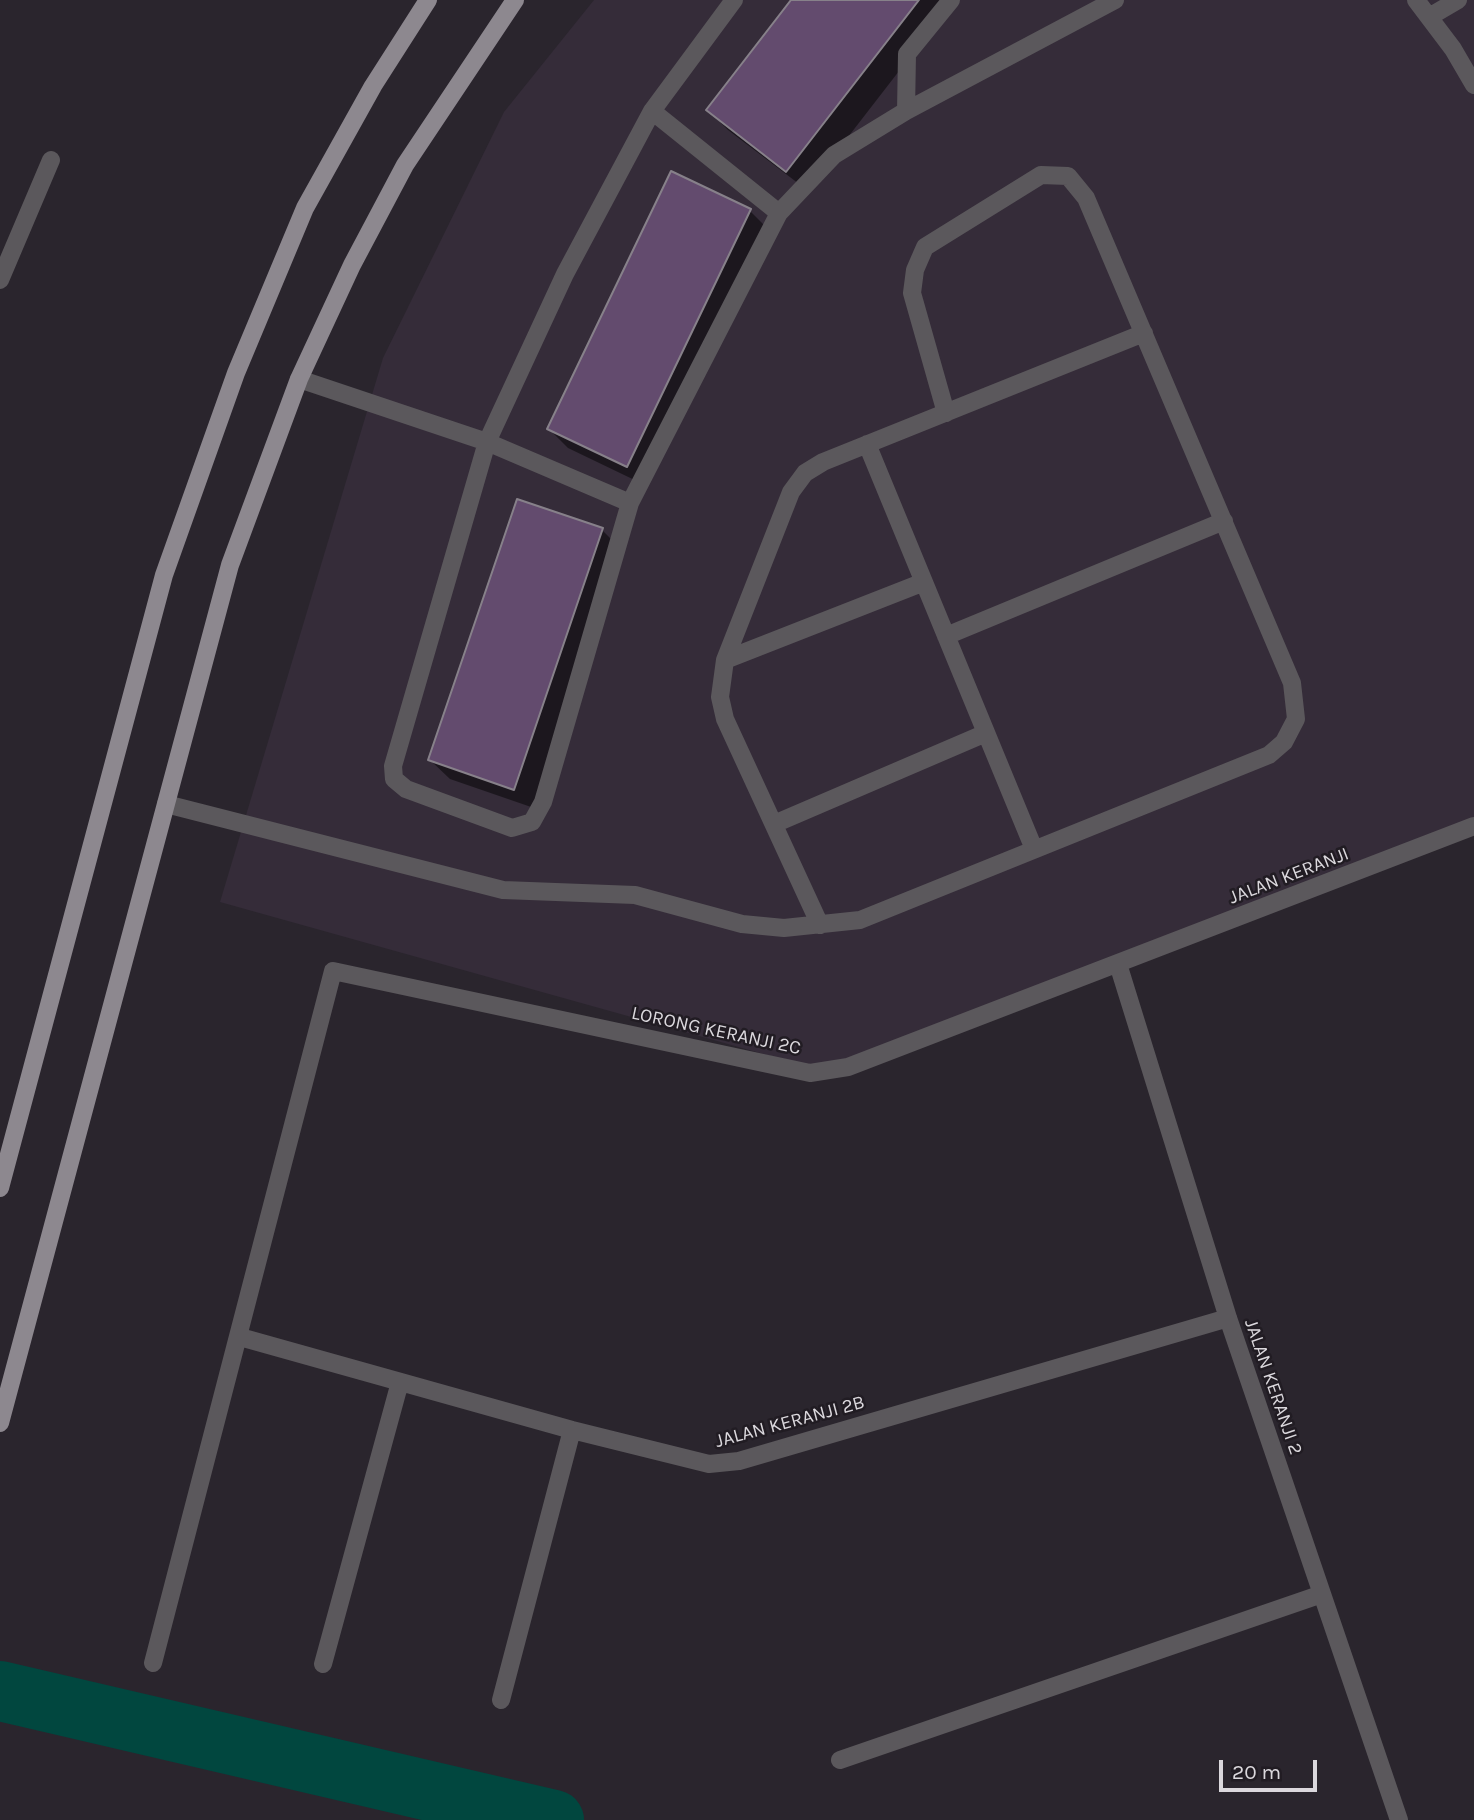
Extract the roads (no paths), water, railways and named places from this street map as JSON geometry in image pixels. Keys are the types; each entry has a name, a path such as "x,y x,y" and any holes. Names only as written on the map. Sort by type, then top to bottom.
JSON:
{"main road":[{"path":"0,1188 164,575 236,373 304,208 373,86 428,0"},
{"path":"0,1423 230,565 299,379 352,265 405,165 515,0"}],"street":[{"path":"734,0 652,111 565,274 487,442 393,766 394,779 406,789 512,828 532,822 543,802 630,503 779,213 834,155 906,111 1115,0"},
{"path":"906,111 907,54 951,0"},
{"path":"1416,0 1474,85"},
{"path":"1429,17 1458,0"},
{"path":"652,111 779,213"},
{"path":"0,280 51,160"},
{"path":"166,804 503,890 635,895 742,924 784,928 860,920 1269,755 1284,742 1296,719 1292,683 1086,198 1068,176 1041,175 925,247 915,271 912,293 946,413"},
{"path":"820,925 725,719 720,697 725,660 791,492 805,473 867,444 1144,333"},
{"path":"299,379 487,442 630,503"},
{"path":"867,444 1034,849"},
{"path":"946,636 1224,521"},
{"path":"725,660 924,582"},
{"path":"774,824 986,733"},
{"name":"JALAN KERANJI","path":"1118,964 1474,826"},
{"name":"LORONG KERANJI 2C","path":"240,1337 333,971 810,1073 848,1067 1118,964"},
{"name":"JALAN KERANJI 2","path":"1118,964 1228,1318 1399,1820"},
{"name":"JALAN KERANJI 2B","path":"240,1337 572,1430 709,1464 739,1461 1228,1318"},
{"path":"153,1663 240,1337"},
{"path":"323,1664 400,1382"},
{"path":"501,1700 572,1430"},
{"path":"840,1760 1322,1594"}],"waterway":[{"path":"0,1691 554,1820"}]}
